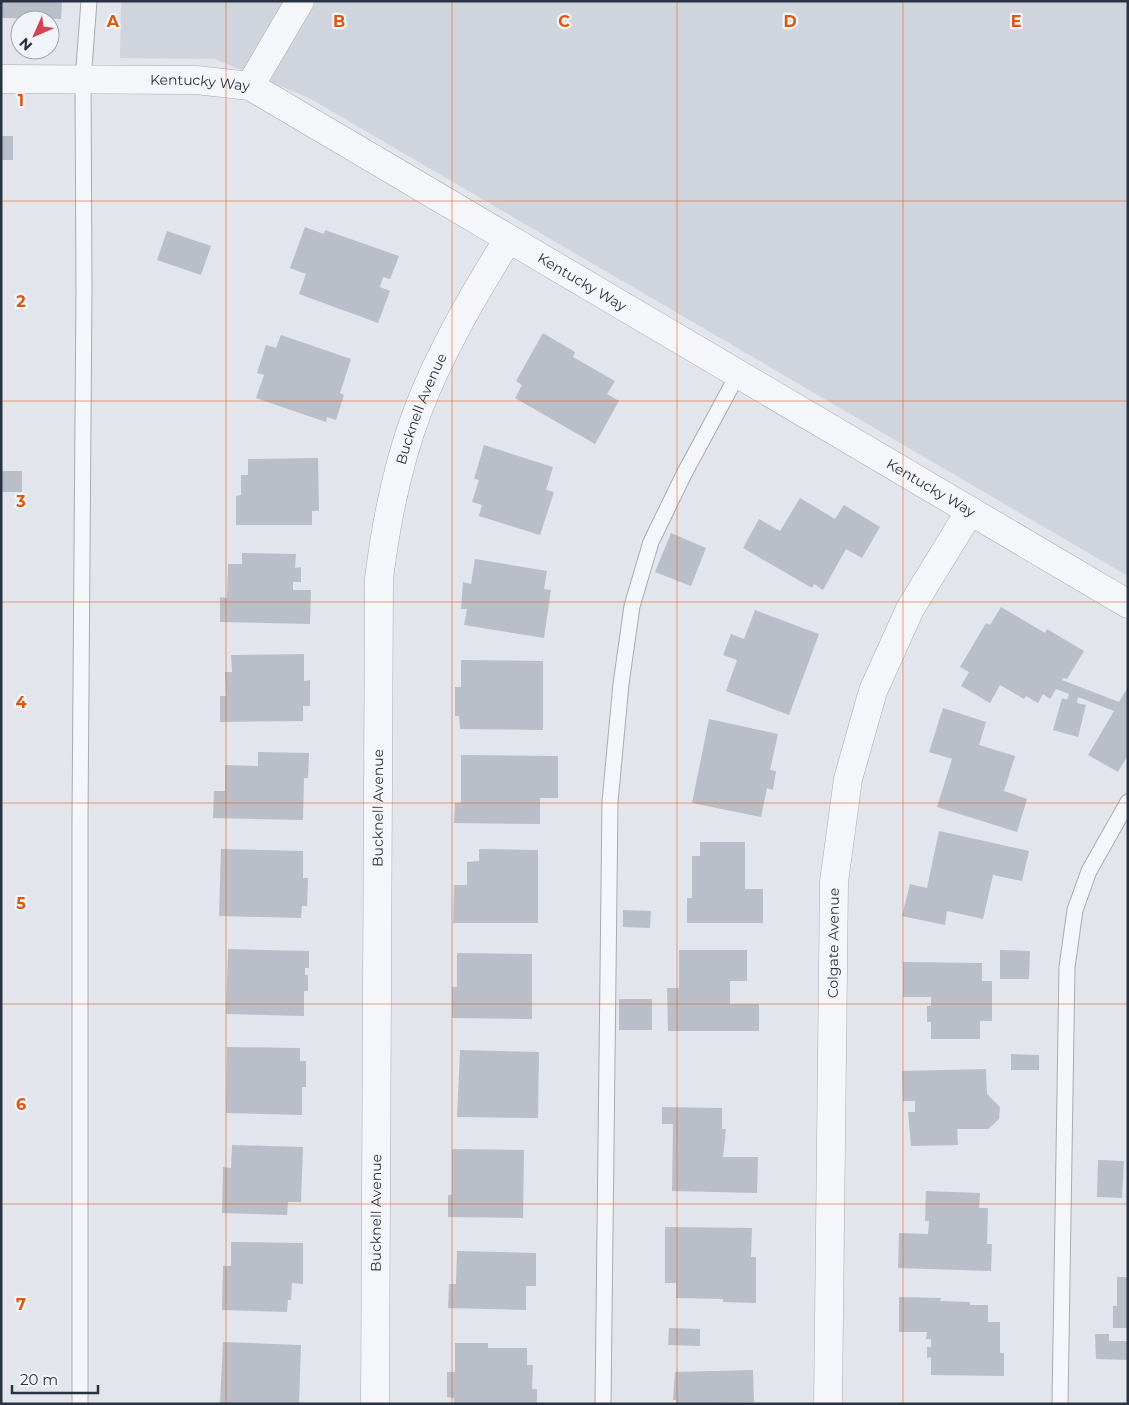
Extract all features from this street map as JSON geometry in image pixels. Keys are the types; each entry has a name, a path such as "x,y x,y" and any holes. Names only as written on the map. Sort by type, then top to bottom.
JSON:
{"street":[{"path":"250,86 300,1"},
{"name":"Kentucky Way","path":"1,79 196,80 250,86 1128,604"},
{"name":"Bucknell Avenue","path":"375,1404 379,579 387,520 418,410 476,292 508,239"},
{"name":"Colgate Avenue","path":"828,1404 834,882 848,779 873,691 910,609 970,511"}],"lane":[{"path":"80,1404 83,80 89,1"},
{"path":"603,1404 610,802 621,684 632,606 652,542 684,474 738,374"},
{"path":"1060,1404 1067,967 1075,910 1086,879 1128,802"}],"shaded area":[{"path":"121,1 1128,1 1128,576 309,98 215,59 120,58"}],"building":[{"path":"1,1 62,1 61,19 60,10 10,10 10,18 1,18"},
{"path":"1,136 13,136 13,160 1,160"},
{"path":"305,227 324,234 325,230 399,256 390,279 383,277 380,287 390,291 378,323 299,294 306,274 290,268"},
{"path":"167,231 211,246 201,275 157,260"},
{"path":"543,333 575,352 573,357 615,381 607,394 619,401 595,444 515,398 522,385 516,381"},
{"path":"281,335 351,359 340,393 344,395 336,420 327,417 326,422 256,398 264,375 257,373 266,345 276,348"},
{"path":"484,445 553,467 546,490 554,492 540,535 479,516 482,505 472,502 479,480 474,479"},
{"path":"318,458 319,511 312,511 312,525 236,525 236,496 241,495 241,475 248,475 248,459"},
{"path":"1,471 22,471 22,492 1,492"},
{"path":"800,498 835,519 844,505 880,527 862,558 846,549 823,590 814,584 812,588 743,548 759,519 780,531"},
{"path":"671,533 706,548 691,586 655,572"},
{"path":"242,553 296,554 295,568 301,567 301,582 293,582 293,590 311,590 310,624 220,622 220,597 227,598 228,564 242,564"},
{"path":"475,559 547,571 544,589 551,590 544,638 464,625 467,609 461,609 463,582 471,584"},
{"path":"1001,607 1045,633 1047,629 1084,651 1067,679 1063,678 1062,680 1119,702 1128,687 1128,755 1118,772 1088,755 1114,711 1078,697 1077,703 1086,705 1078,737 1053,730 1062,698 1067,700 1069,694 1056,689 1050,699 1043,694 1038,703 1026,696 1024,699 1000,685 990,703 961,686 969,672 960,667 986,623 990,625"},
{"path":"755,610 819,634 789,715 726,691 737,660 723,655 731,634 744,639"},
{"path":"304,654 304,681 310,680 310,706 303,706 303,721 220,722 220,696 226,696 225,672 232,672 231,655"},
{"path":"461,660 543,661 543,730 460,729 459,716 455,716 455,687 461,687"},
{"path":"943,708 986,722 979,745 1015,756 1004,791 1027,799 1017,832 937,807 952,759 929,752"},
{"path":"709,719 778,734 770,770 776,771 773,790 767,788 761,817 692,803"},
{"path":"258,752 309,753 308,778 304,778 303,820 213,818 214,791 225,791 225,765 258,766"},
{"path":"461,755 558,756 558,798 540,798 540,824 454,823 455,803 461,803"},
{"path":"939,831 1029,851 1022,881 993,875 983,919 947,911 945,925 902,916 910,884 927,888"},
{"path":"700,842 745,842 745,889 763,889 763,923 687,923 687,898 692,898 692,856 700,856"},
{"path":"221,849 303,851 303,878 308,878 307,906 302,906 301,918 219,916"},
{"path":"479,849 538,850 538,923 453,923 454,885 467,885 467,862 479,861"},
{"path":"623,910 651,911 650,928 623,927"},
{"path":"228,949 309,951 309,968 305,968 305,975 308,975 308,991 304,991 304,1016 226,1014"},
{"path":"679,950 747,950 747,981 730,981 730,1004 759,1004 759,1031 668,1031 667,988 679,988"},
{"path":"1000,950 1030,951 1029,979 1000,979"},
{"path":"457,953 532,954 532,1019 452,1018 452,987 457,987"},
{"path":"903,962 982,963 982,981 992,981 992,1021 980,1021 980,1039 931,1039 931,1022 927,1022 927,1006 931,1006 931,997 903,997"},
{"path":"619,999 652,999 652,1030 619,1030"},
{"path":"227,1047 300,1048 300,1061 306,1061 306,1087 302,1087 302,1115 226,1113"},
{"path":"460,1050 539,1052 538,1118 457,1117"},
{"path":"1011,1054 1039,1055 1039,1070 1011,1070"},
{"path":"986,1069 987,1094 1000,1107 999,1119 988,1129 957,1129 958,1145 911,1146 908,1112 915,1112 915,1101 903,1101 902,1071"},
{"path":"662,1107 722,1108 722,1129 726,1129 723,1157 758,1157 757,1193 672,1191 673,1124 662,1124"},
{"path":"232,1145 303,1147 301,1202 288,1202 287,1215 222,1213 223,1167 231,1168"},
{"path":"452,1149 524,1150 523,1218 448,1217 448,1195 452,1195"},
{"path":"1098,1160 1124,1161 1122,1198 1097,1197"},
{"path":"926,1191 980,1193 979,1208 988,1208 987,1244 992,1244 991,1271 898,1268 899,1233 928,1234 929,1221 925,1221"},
{"path":"665,1227 752,1228 751,1257 756,1257 756,1303 723,1302 723,1299 676,1298 676,1283 665,1283"},
{"path":"231,1242 303,1243 303,1284 292,1283 291,1300 288,1300 287,1312 222,1310 223,1266 231,1266"},
{"path":"457,1251 536,1253 536,1286 526,1286 526,1310 448,1308 449,1284 456,1284"},
{"path":"1117,1277 1128,1277 1128,1328 1113,1328 1113,1306 1117,1306"},
{"path":"899,1297 941,1298 940,1301 988,1305 988,1322 1000,1322 1000,1353 1004,1353 1004,1376 931,1375 931,1357 927,1358 927,1347 931,1347 931,1339 926,1339 927,1332 899,1332"},
{"path":"669,1328 700,1329 700,1346 668,1345"},
{"path":"1095,1334 1109,1334 1109,1341 1128,1341 1128,1360 1096,1359"},
{"path":"223,1342 301,1345 299,1404 220,1404"},
{"path":"455,1343 488,1343 488,1348 527,1348 527,1365 533,1365 532,1389 537,1389 537,1404 454,1404 454,1398 447,1397 447,1372 455,1372"},
{"path":"753,1370 754,1402 676,1404 676,1400 673,1400 675,1372"}]}
